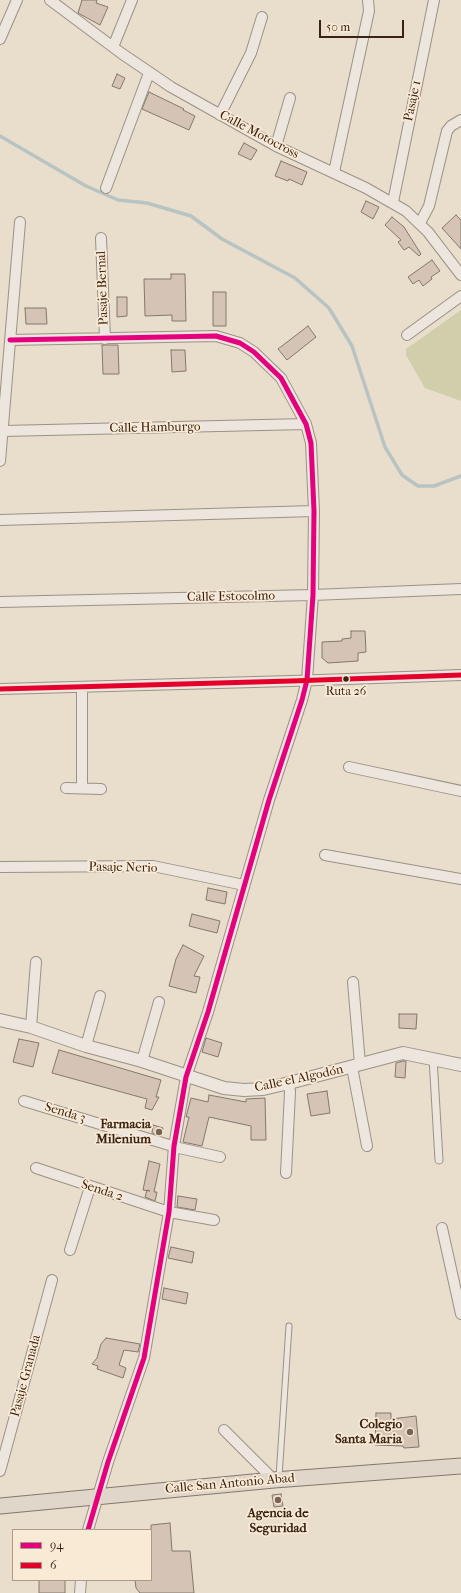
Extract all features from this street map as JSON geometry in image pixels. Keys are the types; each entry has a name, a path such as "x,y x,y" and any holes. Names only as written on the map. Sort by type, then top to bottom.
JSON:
{"main road":[{"name":"Calle San Antonio Abad","path":"0,1506 276,1480 461,1466"}],"street":[{"path":"0,39 17,0"},
{"name":"Calle Motocross","path":"50,0 113,48 149,73 220,115 276,146 334,172 406,210 420,223 461,275"},
{"path":"113,48 132,0"},
{"path":"334,172 369,11 368,0"},
{"name":"Pasaje 1","path":"393,202 434,0"},
{"path":"220,115 251,53 262,17"},
{"path":"106,188 149,73"},
{"path":"276,146 290,98"},
{"path":"420,223 429,206 447,131 450,126 461,120"},
{"path":"0,461 20,222"},
{"name":"Pasaje Bernal","path":"102,238 105,339"},
{"path":"407,335 461,296"},
{"path":"10,340 216,336 240,343 254,352 280,378 306,424 311,443 314,511 313,594 307,680 302,700 269,800 208,1012 186,1077 174,1146 169,1212 144,1358 108,1462 88,1529"},
{"name":"Calle Hamburgo","path":"3,432 306,424"},
{"path":"0,520 314,511"},
{"name":"Calle Estocolmo","path":"0,602 461,589"},
{"path":"0,688 82,687 461,675"},
{"path":"82,687 82,788"},
{"path":"349,767 461,791"},
{"path":"66,788 101,789"},
{"path":"325,855 461,879"},
{"name":"Pasaje Nerio","path":"0,867 153,866 244,885"},
{"path":"31,1027 36,962"},
{"path":"353,982 356,1066 367,1146"},
{"path":"86,1046 100,996"},
{"path":"142,1062 159,1002"},
{"name":"Calle el Algodón","path":"0,1020 31,1027 86,1046 224,1088 244,1090 263,1089 289,1083 403,1053 461,1065"},
{"path":"433,1058 439,1160"},
{"path":"286,1173 290,1092 289,1083"},
{"name":"Senda 3","path":"24,1101 174,1146 220,1157"},
{"name":"Senda 2","path":"36,1168 169,1212 214,1220"},
{"path":"70,1250 90,1187"},
{"path":"442,1228 461,1314"},
{"name":"Pasaje Granada","path":"0,1471 52,1280"},
{"path":"224,1430 276,1480"},
{"path":"80,1593 82,1581"}],"lane":[{"path":"276,1480 290,1326"}],"shaded area":[{"path":"461,310 461,401 425,388 406,355 406,349"}],"building":[{"path":"82,0 97,0 96,3 108,7 100,25 78,13"},
{"path":"117,74 125,78 120,89 112,86"},
{"path":"149,92 195,116 189,130 142,109"},
{"path":"244,143 257,150 251,160 238,154"},
{"path":"281,161 307,172 302,185 289,179 288,181 275,176"},
{"path":"366,201 379,207 373,219 361,212"},
{"path":"456,215 461,220 461,249 442,228"},
{"path":"392,217 404,227 421,254 419,256 409,247 404,250 398,242 401,240 385,225"},
{"path":"432,260 440,271 431,277 432,279 423,286 419,280 413,284 408,277"},
{"path":"171,274 185,274 186,321 172,321 172,315 145,316 144,279 171,279"},
{"path":"213,292 226,292 226,326 213,326"},
{"path":"117,297 127,297 127,316 117,317"},
{"path":"25,308 46,308 47,324 26,324"},
{"path":"308,326 316,337 287,360 278,349"},
{"path":"102,345 118,345 119,374 103,374"},
{"path":"171,350 185,350 186,371 172,372"},
{"path":"351,631 365,631 366,652 358,653 358,661 328,663 322,658 322,642 342,641 342,639 351,638"},
{"path":"208,888 227,892 225,904 206,900"},
{"path":"192,914 220,921 217,933 189,926"},
{"path":"183,945 204,956 194,976 200,977 196,993 169,986 176,959"},
{"path":"399,1014 417,1014 416,1029 399,1028"},
{"path":"206,1038 222,1043 218,1057 202,1052"},
{"path":"19,1039 39,1043 33,1067 13,1062"},
{"path":"59,1050 161,1080 156,1097 159,1097 152,1110 145,1108 147,1099 52,1073"},
{"path":"406,1061 405,1078 395,1077 396,1063"},
{"path":"327,1091 330,1113 311,1116 307,1094"},
{"path":"209,1095 246,1102 246,1099 265,1098 266,1140 251,1140 251,1126 209,1117 202,1146 183,1142 189,1117 186,1117 191,1098 208,1102"},
{"path":"153,1125 163,1128 161,1136 152,1133"},
{"path":"149,1161 160,1164 154,1192 157,1192 155,1201 145,1197 147,1191 143,1190"},
{"path":"178,1196 197,1199 195,1210 177,1207"},
{"path":"171,1247 194,1252 192,1263 168,1258"},
{"path":"164,1288 188,1293 186,1304 162,1299"},
{"path":"106,1338 140,1344 138,1352 124,1350 119,1365 126,1368 123,1378 97,1369 98,1366 92,1364 97,1358 101,1344"},
{"path":"376,1413 391,1413 391,1419 416,1416 419,1447 404,1448 403,1446 375,1445"},
{"name":"Agencia de Seguridad","path":"281,1494 283,1506 274,1507 272,1495"},
{"path":"170,1523 172,1551 190,1551 194,1593 140,1593 136,1588 135,1581 152,1581 151,1525"},
{"path":"39,1581 65,1581 65,1593 39,1593"}],"waterway":[{"path":"0,136 86,186 118,200 147,203 191,216 222,239 295,278 329,308 352,346 385,447 402,475 418,486 434,486 461,476"}],"transit line":[{"name":"94","path":"10,340 216,336 240,343 254,352 281,378 306,424 311,443 314,511 313,595 307,680 302,700 269,800 208,1012 186,1077 174,1146 169,1212 144,1358 108,1462 88,1529"},
{"name":"6","path":"0,689 461,675"}],"place":[{"name":"Ruta 26","path":"346,679"},
{"name":"Farmacia Milenium","path":"159,1132"},
{"name":"Colegio Santa Maria","path":"410,1432"},
{"name":"Agencia de Seguridad","path":"278,1500"}]}
